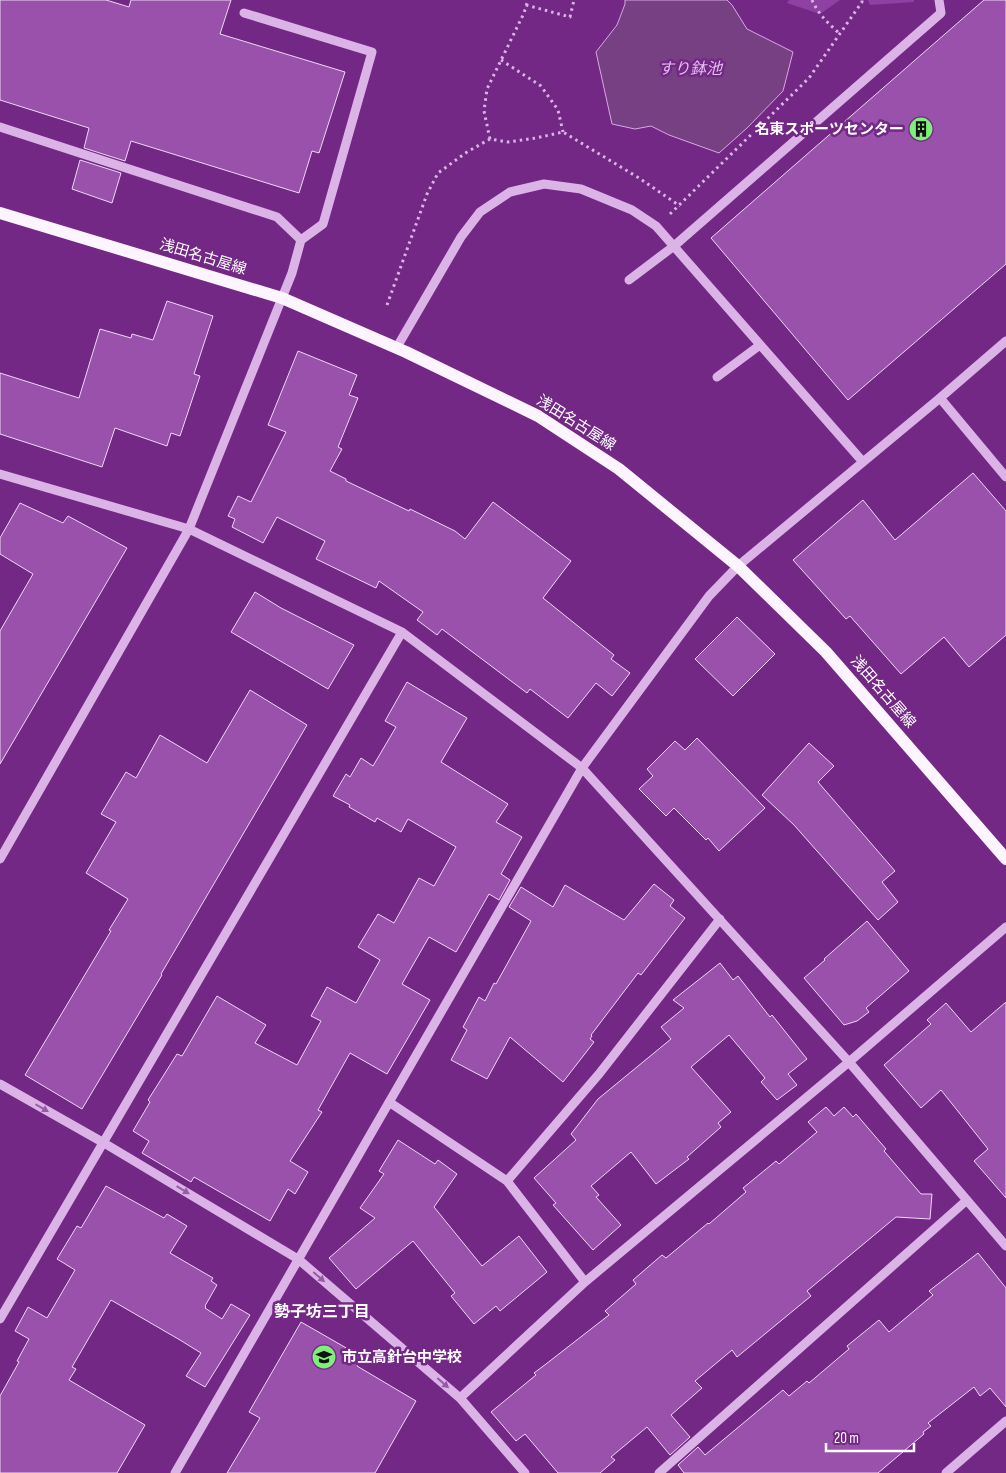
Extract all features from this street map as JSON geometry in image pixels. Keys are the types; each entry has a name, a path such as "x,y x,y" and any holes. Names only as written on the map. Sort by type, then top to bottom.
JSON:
{"main road":[{"name":"浅田名古屋線","path":"0,214 282,298 397,347 538,416 619,469 738,566 826,652 1006,859"}],"street":[{"path":"629,280 674,246 941,12 938,0"},
{"path":"0,859 189,529 292,273 301,240 323,224 372,52 244,13"},
{"path":"0,127 276,217 301,240"},
{"path":"397,347 461,237 480,212 510,192 544,184 582,189 632,210 656,226 863,462"},
{"path":"175,1473 582,768 709,596 738,566 1006,341"},
{"path":"717,377 760,345"},
{"path":"940,398 1006,477"},
{"path":"0,474 189,529 402,632 582,768 849,1062 1006,1246"},
{"path":"0,1319 402,632"},
{"path":"506,1181 599,1074 720,919"},
{"path":"460,1398 586,1282 849,1062 1006,927"},
{"path":"0,1084 104,1143 298,1260 460,1398 525,1473"},
{"path":"389,1102 506,1181 586,1282"},
{"path":"658,1473 967,1200"},
{"path":"946,1473 1006,1420"}],"path":[{"path":"490,139 484,111 487,89 524,13 528,0"},
{"path":"526,5 570,17 574,0"},
{"path":"812,0 829,25 840,34"},
{"path":"656,226 680,206 809,78 862,0"},
{"path":"500,60 541,86 558,110 563,132"}],"shaded area":[{"path":"789,0 840,0 820,14 787,3"},
{"path":"868,0 914,0 914,2 870,5"}],"water":[{"name":"すり鉢池","path":"625,0 727,0 747,29 793,52 783,91 747,128 719,153 669,135 651,126 635,129 612,124 596,52 617,25"}],"building":[{"path":"0,0 106,0 129,7 131,0 231,0 220,34 345,72 319,153 312,151 299,193 131,141 125,161 84,148 89,128 0,100"},
{"name":"名東スポーツセンター","path":"984,0 1006,0 1006,264 848,400 711,238"},
{"path":"80,160 121,173 112,203 72,189"},
{"path":"167,301 213,316 194,374 200,376 180,436 171,433 167,446 115,428 102,467 0,434 0,373 79,398 100,329 131,338 132,334 153,340"},
{"path":"298,351 357,375 349,395 358,398 338,447 342,449 330,471 346,479 346,481 455,531 465,539 493,502 571,561 543,598 614,655 611,659 630,673 612,696 596,683 568,718 530,689 527,693 442,629 437,635 417,620 423,612 379,581 376,588 316,559 325,541 277,517 263,543 232,527 235,519 228,516 238,496 251,502 286,432 268,425"},
{"path":"973,473 1006,511 1006,635 969,667 944,637 901,674 850,616 846,619 793,560 863,500 895,540"},
{"path":"20,503 63,523 68,516 127,548 0,764 0,631 33,574 0,554 0,538"},
{"path":"255,592 281,608 354,645 328,689 231,632"},
{"path":"737,617 775,654 733,696 695,659"},
{"path":"407,682 467,718 441,762 508,804 496,822 522,837 501,874 510,880 499,900 489,894 456,952 429,937 402,984 430,1000 387,1074 350,1053 318,1110 322,1112 290,1161 308,1172 295,1194 288,1189 270,1221 194,1177 191,1182 142,1153 149,1141 133,1131 150,1102 148,1100 177,1054 182,1056 217,996 266,1025 255,1043 297,1065 321,1021 311,1016 327,987 356,1003 380,960 358,947 378,914 394,923 419,878 434,886 456,847 408,819 401,832 377,818 375,822 333,796 346,774 350,777 361,758 373,766 396,727 385,721"},
{"path":"250,690 307,725 82,1109 25,1075 128,899 86,873 116,822 101,814 126,772 136,778 160,735 207,763"},
{"path":"697,738 765,808 719,851 708,838 706,840 674,808 666,816 639,789 653,776 647,769 675,741 685,750"},
{"path":"809,743 834,766 818,782 895,871 882,882 898,902 878,920 794,825 762,795"},
{"path":"654,884 674,900 670,906 685,918 641,975 638,973 591,1035 590,1039 594,1042 563,1082 510,1037 487,1079 451,1060 467,1030 463,1027 479,997 485,1001 531,921 509,907 521,887 553,907 565,885 624,920"},
{"path":"867,921 909,971 866,1008 869,1012 857,1021 844,1025 804,978"},
{"path":"720,963 733,980 738,976 770,1017 772,1015 807,1059 788,1074 797,1085 777,1100 761,1082 765,1078 729,1035 691,1067 731,1112 718,1123 721,1127 687,1157 689,1159 656,1184 631,1152 591,1186 599,1195 596,1197 621,1225 593,1250 553,1205 556,1203 534,1178 576,1140 571,1134 598,1099 671,1039 661,1027 684,1008 673,1000"},
{"path":"1006,1002 1006,1198 974,1161 988,1149 941,1090 921,1108 884,1065 931,1024 927,1020 946,1003 971,1032"},
{"path":"826,1107 834,1116 844,1107 853,1117 856,1114 886,1149 884,1151 921,1194 932,1194 930,1219 896,1217 807,1291 811,1296 737,1357 732,1350 695,1381 702,1388 671,1415 690,1437 670,1455 647,1427 611,1457 615,1460 600,1473 558,1473 525,1434 516,1441 491,1412 536,1375 534,1373 609,1315 605,1311 636,1284 633,1280 662,1255 666,1258 709,1224 746,1192 743,1188 776,1161 779,1164 817,1132 808,1122"},
{"path":"398,1140 435,1164 438,1160 457,1174 434,1207 482,1266 519,1236 547,1272 500,1311 496,1306 474,1324 451,1296 455,1293 413,1241 356,1289 329,1258 375,1218 360,1208 384,1174 379,1171"},
{"path":"106,1186 164,1218 167,1214 187,1226 170,1253 213,1278 211,1281 217,1285 205,1308 222,1319 231,1304 250,1315 205,1387 186,1376 201,1353 111,1300 72,1367 76,1369 69,1380 145,1425 117,1473 0,1473 0,1396 19,1362 17,1361 29,1339 15,1331 28,1307 47,1318 75,1270 57,1259 77,1226 81,1228"},
{"path":"978,1253 1006,1288 1006,1407 990,1388 980,1396 974,1387 928,1423 931,1426 923,1432 924,1434 878,1473 684,1473 678,1465 698,1447 705,1455 783,1390 789,1396 807,1381 809,1383 849,1349 847,1346 879,1320 889,1332 933,1295 929,1291"},
{"name":"市立高針台中学校","path":"301,1322 362,1357 357,1366 416,1401 375,1473 227,1473 260,1418 249,1412"}],"place":[{"name":"名東スポーツセンター","path":"921,129"},
{"name":"市立高針台中学校","path":"324,1357"}],"district":[{"name":"勢子坊三丁目","path":"322,1312"}]}
